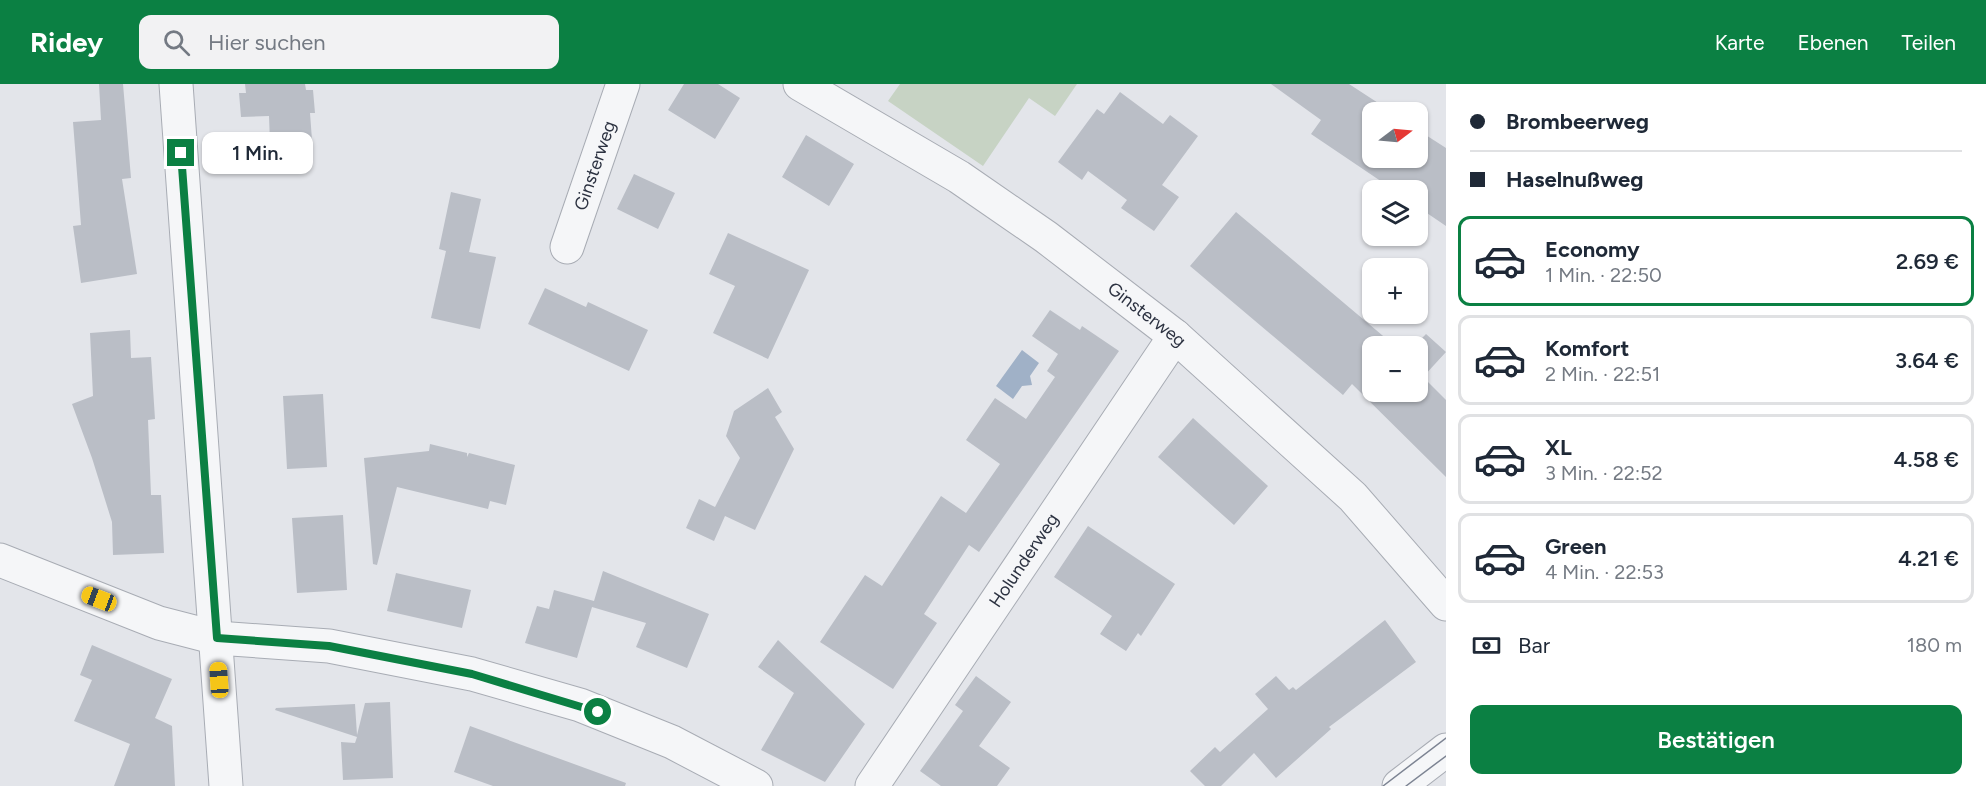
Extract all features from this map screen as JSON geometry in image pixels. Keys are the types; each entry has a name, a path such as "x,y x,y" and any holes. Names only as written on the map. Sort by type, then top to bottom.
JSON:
{"street":[{"path":"176,84 226,786"},
{"name":"Ginsterweg","path":"567,247 623,84"},
{"name":"Ginsterweg","path":"800,84 959,177 1046,237 1175,336 1353,497 1446,604"},
{"name":"Holunderweg","path":"872,786 1175,336"},
{"path":"0,560 159,623 217,638 329,646 472,674 590,709 672,742 756,786"},
{"path":"1399,786 1446,750"}],"green space":[{"path":"900,84 1077,84 1055,116 1029,98 983,166 888,101"}],"water":[{"path":"1022,350 1039,363 1030,376 1032,385 1022,386 1013,399 996,386"}],"building":[{"path":"99,84 123,84 131,178 122,179 137,274 81,283 73,226 81,225 73,122 101,120"},
{"path":"245,84 305,84 306,90 313,90 315,113 310,113 312,140 270,143 269,116 241,117 239,93 246,93"},
{"path":"684,84 718,84 740,98 715,139 668,110"},
{"path":"1271,84 1349,84 1377,102 1362,102 1362,168 1428,168 1428,136 1446,148 1446,226 1428,214 1428,180 1379,180 1311,134 1321,120"},
{"path":"1120,92 1163,124 1170,115 1198,136 1162,185 1179,197 1154,231 1121,208 1127,200 1088,171 1082,180 1058,162 1097,109 1104,114"},
{"path":"806,135 854,164 829,206 782,177"},
{"path":"634,174 675,193 658,229 617,209"},
{"path":"451,192 481,199 469,252 496,257 480,329 431,318 446,251 439,249"},
{"path":"1236,212 1362,318 1362,324 1369,324 1383,336 1362,336 1362,394 1352,384 1343,395 1190,266"},
{"path":"728,233 809,270 768,359 713,333 735,286 709,274"},
{"path":"545,288 586,307 588,302 648,330 629,371 528,324"},
{"path":"1050,310 1080,330 1082,326 1119,351 979,552 969,545 924,614 937,623 893,689 820,642 865,575 882,586 941,496 966,513 1000,464 966,440 995,398 1026,419 1055,377 1047,371 1058,354 1032,336"},
{"path":"130,330 131,358 151,357 155,419 148,420 151,495 161,495 164,553 113,555 112,522 72,404 93,396 90,333"},
{"path":"1426,334 1446,352 1428,372 1428,336 1424,336"},
{"path":"1428,382 1446,400 1446,477 1370,402 1428,402"},
{"path":"768,388 782,412 775,417 794,449 755,530 725,516 714,541 686,528 699,499 715,507 740,458 726,436 734,411"},
{"path":"323,394 327,467 287,469 283,396"},
{"path":"1193,418 1268,486 1234,525 1158,457"},
{"path":"430,444 467,453 467,457 469,453 515,465 506,505 490,501 488,509 397,487 377,565 373,564 364,458 429,451"},
{"path":"343,515 347,590 297,593 292,518"},
{"path":"1088,526 1175,584 1141,636 1138,633 1126,651 1100,634 1112,616 1054,577"},
{"path":"603,571 709,614 687,668 636,647 646,623 592,607 577,658 525,643 537,606 549,609 554,590 594,601"},
{"path":"396,573 471,590 462,628 387,611"},
{"path":"1385,620 1416,662 1329,727 1331,729 1276,778 1254,753 1221,786 1205,786 1190,771 1215,747 1220,752 1268,709 1255,694 1276,676 1289,690 1293,687 1296,690"},
{"path":"778,640 865,724 825,782 761,750 794,693 758,667"},
{"path":"92,645 172,679 155,718 172,726 175,786 114,786 130,744 74,721 92,680 80,675"},
{"path":"976,676 1011,702 979,746 1010,768 997,786 941,786 920,771 963,711 955,705"},
{"path":"390,702 393,778 343,780 341,742 355,743 357,737 275,710 276,708 355,704 357,735 365,703"},
{"path":"470,726 626,783 625,786 493,786 454,772"}],"tram line":[{"path":"1383,786 1446,738"},
{"path":"1406,786 1446,756"}],"route":[{"path":"181,153 217,638 329,646 472,674 598,712"}]}
